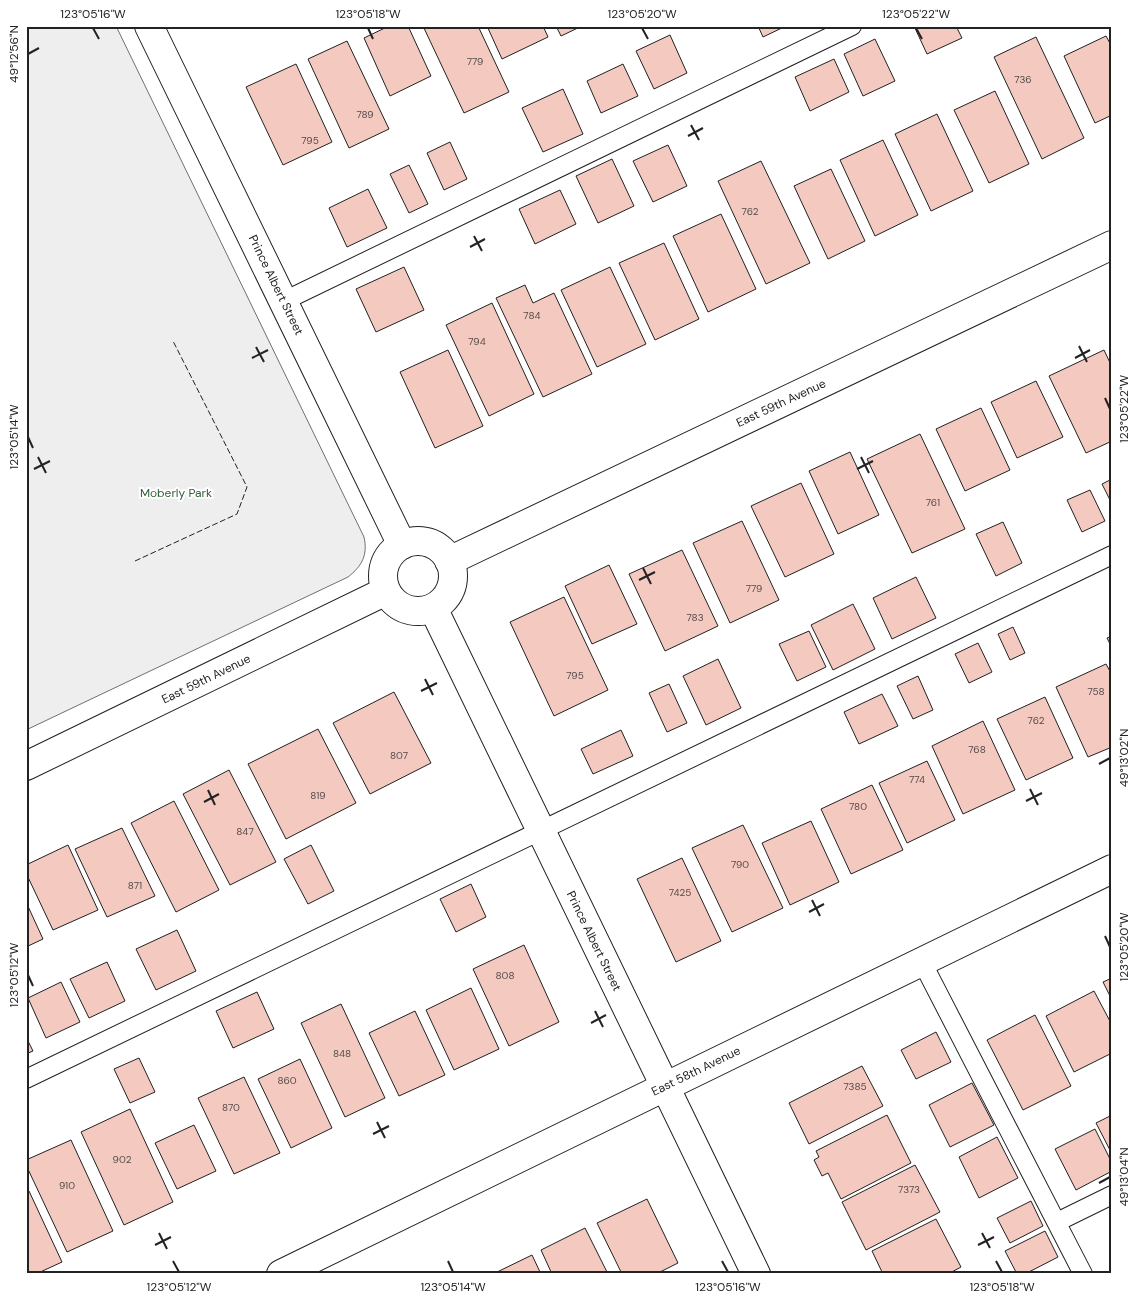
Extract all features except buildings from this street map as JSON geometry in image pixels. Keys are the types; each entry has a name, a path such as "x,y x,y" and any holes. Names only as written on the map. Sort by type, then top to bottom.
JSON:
{"street":[{"name":"Prince Albert Street","path":"153,27 402,545"},
{"name":"East 59th Avenue","path":"449,561 1112,245"},
{"path":"413,542 434,545 443,552 449,561 453,572 450,588 442,602 432,608 422,611 401,607 386,591 383,581 383,570 393,551 402,545 413,542"},
{"name":"East 59th Avenue","path":"26,766 386,591"},
{"name":"Prince Albert Street","path":"432,608 756,1274"},
{"name":"East 58th Avenue","path":"281,1274 921,960 1112,869"}],"lane":[{"path":"284,301 852,26"},
{"path":"26,1078 541,832 1112,555"},
{"path":"921,960 1083,1274"},
{"path":"1057,1222 1112,1195"}],"green space":[{"name":"Moberly Park","path":"26,26 116,26 364,537 365,549 363,560 348,577 26,730"}],"fence":[{"path":"135,561 237,514 247,487 173,341"}]}
